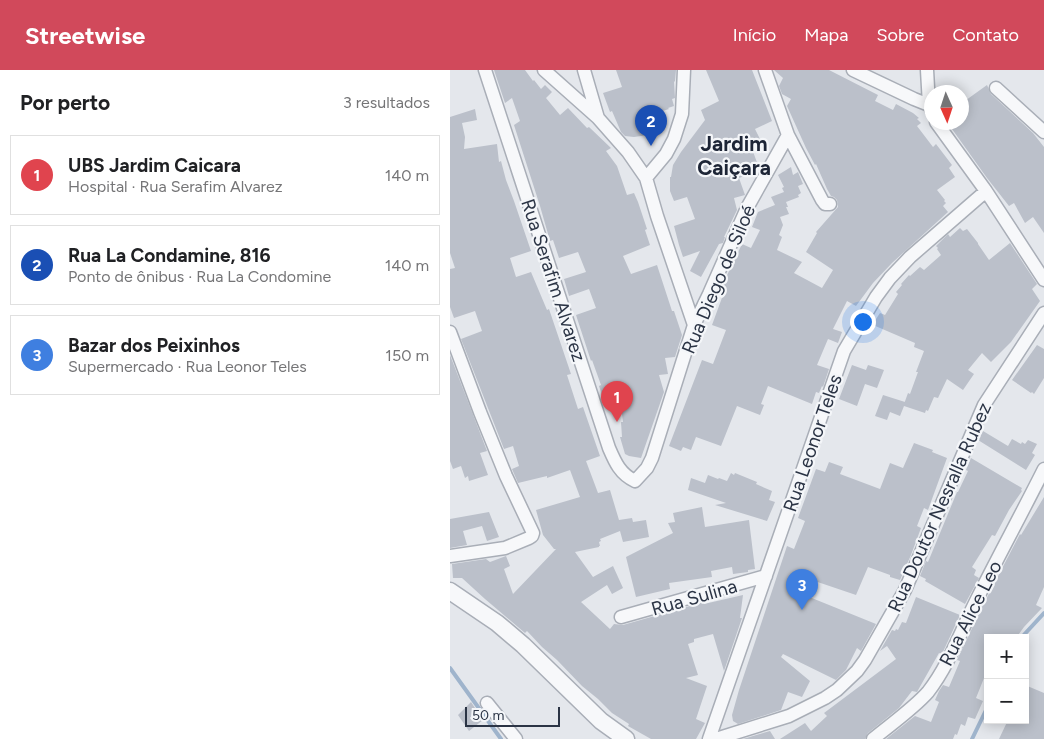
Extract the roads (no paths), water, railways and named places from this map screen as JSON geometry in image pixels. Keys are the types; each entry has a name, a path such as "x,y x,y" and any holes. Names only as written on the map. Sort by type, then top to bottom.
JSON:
{"street":[{"name":"Rua Serafim Alvarez","path":"485,70 609,448 620,471 635,481"},
{"path":"544,70 598,118 628,152 646,178 694,325"},
{"path":"584,70 598,118"},
{"path":"646,178 666,154 674,139 682,114 684,70"},
{"path":"765,70 788,135 822,200 825,204 830,204"},
{"path":"853,70 924,105"},
{"path":"927,70 928,85"},
{"path":"996,88 1044,132"},
{"path":"942,130 986,191 1044,280"},
{"name":"Rua Diego de Siloé","path":"635,481 647,468 652,458 694,325 747,208 788,135"},
{"name":"Rua Leonor Teles","path":"709,739 844,351 876,297 890,278 910,257 986,191"},
{"name":"Rua Doutor Nesralla Rubez","path":"716,739 789,716 818,702 838,690 865,660 905,590 984,405 1044,313"},
{"path":"450,332 506,476 533,533 529,538 506,548 450,556"},
{"name":"Rua Alice Leo","path":"873,739 926,694 935,682 1044,469"},
{"name":"Rua Sulina","path":"621,617 766,576"},
{"path":"450,591 497,623 523,645 601,721 626,739"},
{"path":"487,703 516,739"}],"waterway":[{"path":"1025,634 1044,613"},
{"path":"450,668 501,739"},
{"path":"972,739 984,714"}],"place":[{"name":"Rua La Condamine, 816","path":"651,146"},
{"name":"UBS Jardim Caicara","path":"617,422"},
{"name":"Bazar dos Peixinhos","path":"802,610"}],"district":[{"name":"Jardim Caiçara","path":"734,156"}]}
